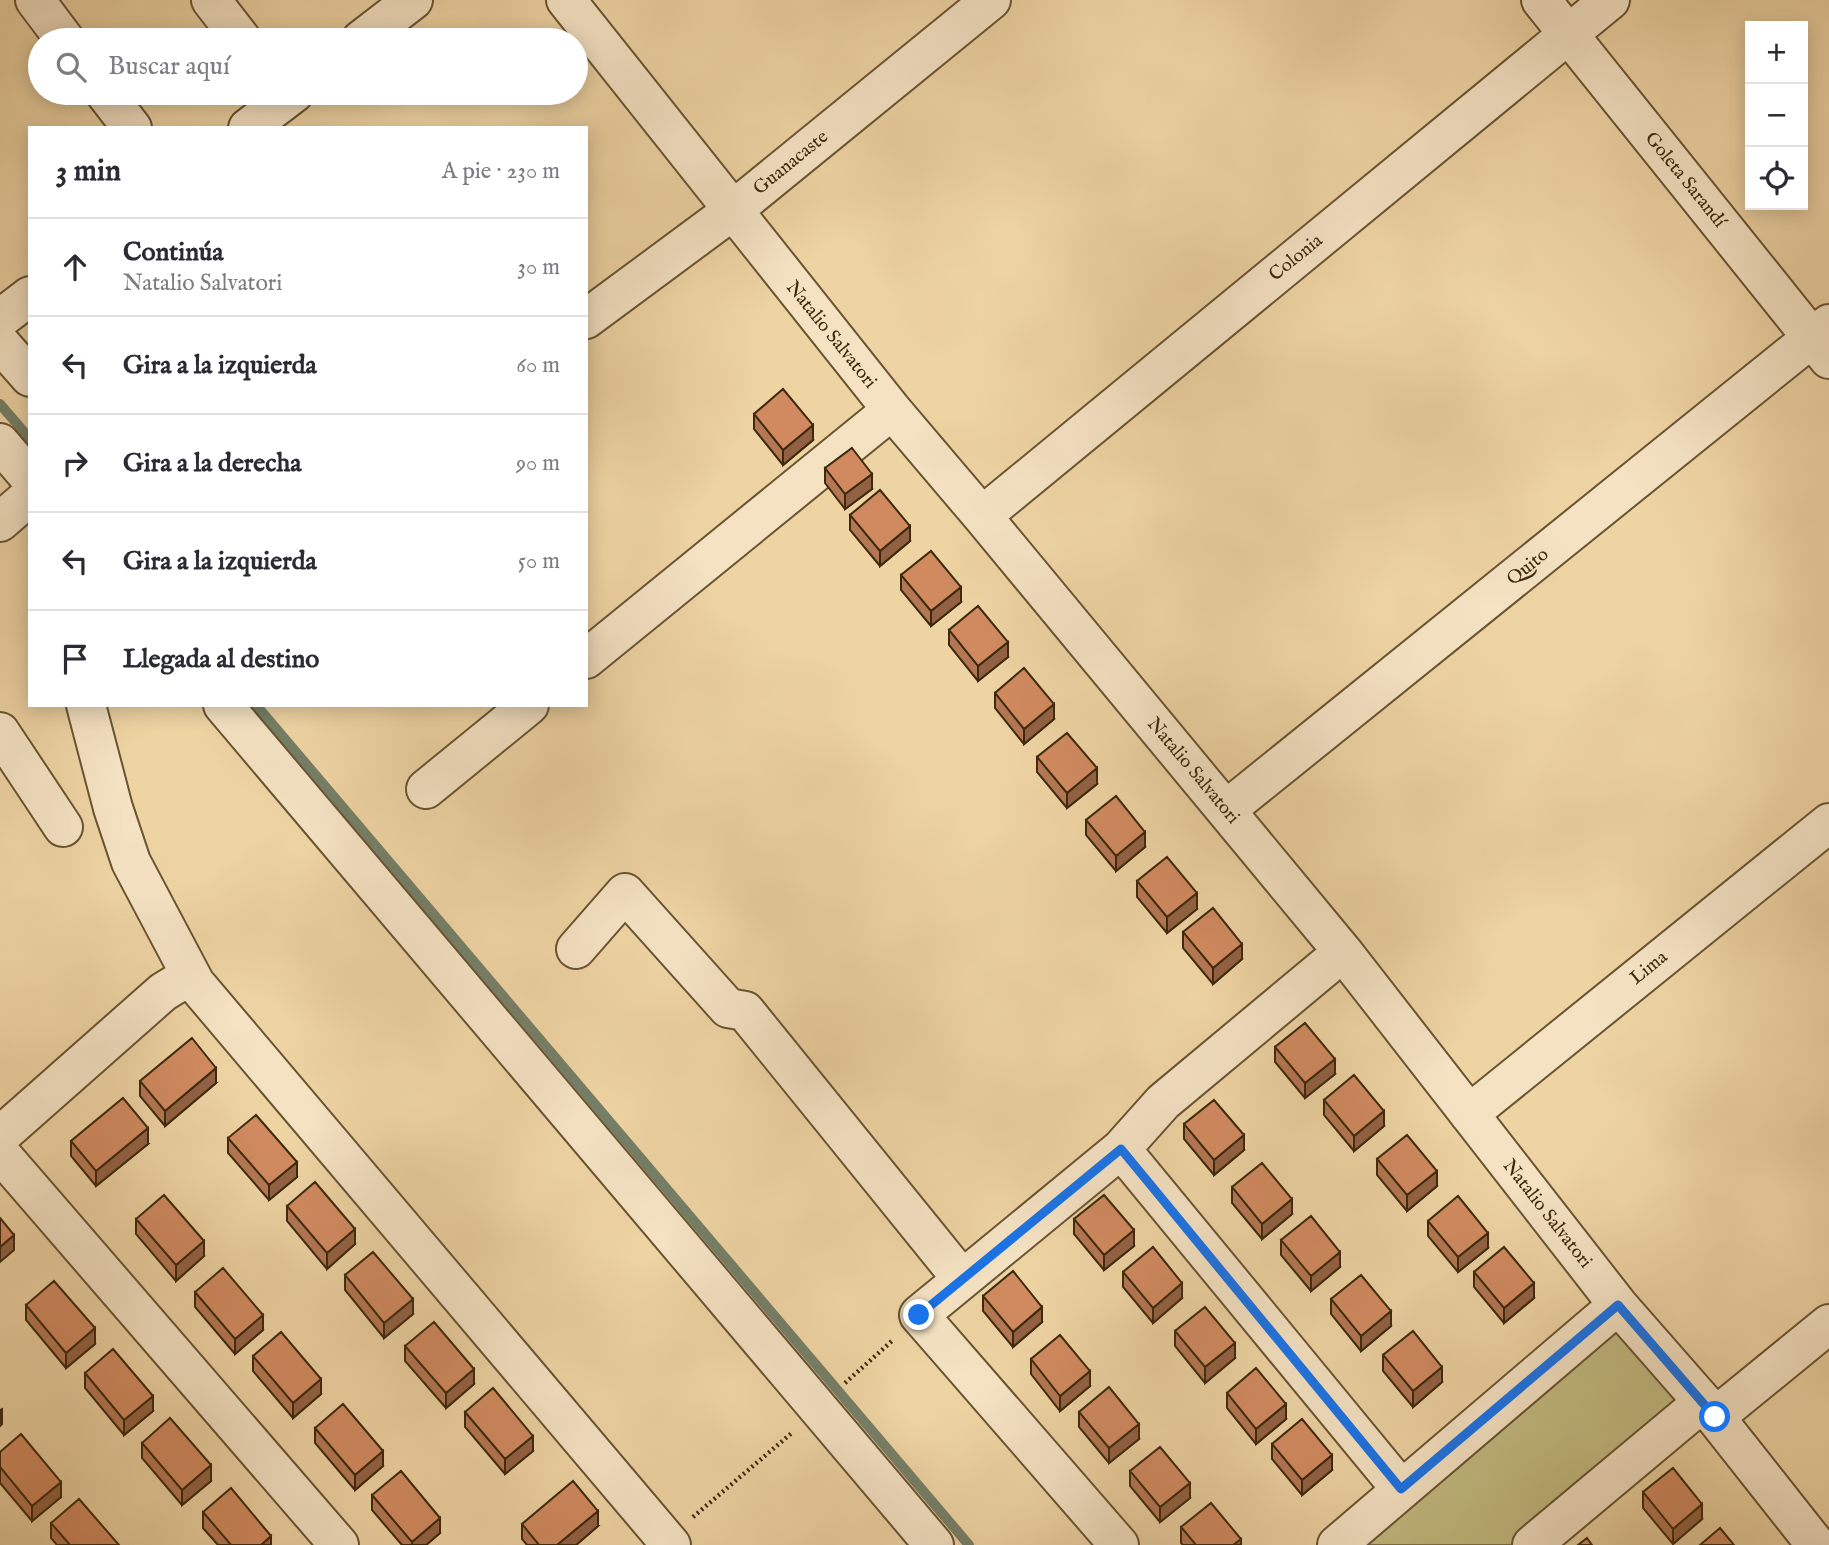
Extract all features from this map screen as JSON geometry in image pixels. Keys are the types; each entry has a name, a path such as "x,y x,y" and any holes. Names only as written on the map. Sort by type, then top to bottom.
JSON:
{"street":[{"path":"35,0 56,28"},
{"path":"211,0 233,28"},
{"path":"377,28 413,0"},
{"name":"Natalio Salvatori","path":"566,0 892,410 1343,952 1618,1305 1709,1410 1816,1545"},
{"name":"Guanacaste","path":"588,318 732,211 991,0"},
{"name":"Goleta Sarandí","path":"1541,0 1823,341"},
{"name":"Colonia","path":"982,516 1610,0"},
{"path":"114,105 130,126"},
{"path":"250,126 275,105"},
{"path":"0,319 28,298"},
{"name":"Quito","path":"1226,810 1823,341"},
{"path":"0,343 28,375"},
{"path":"588,657 892,410"},
{"path":"0,443 28,476"},
{"path":"0,522 28,498"},
{"path":"87,707 113,808 131,862 195,982 666,1543"},
{"path":"225,707 825,1404 934,1545"},
{"path":"426,789 527,707"},
{"path":"0,732 63,827"},
{"name":"Lima","path":"1469,1114 1829,822"},
{"path":"576,949 625,893 728,1008 746,1011 962,1279"},
{"path":"1119,1545 919,1315 1121,1149 1163,1102 1343,952"},
{"path":"6,1117 163,992 181,981 195,982"},
{"path":"1121,1149 1401,1489"},
{"path":"0,1153 339,1545"},
{"path":"1337,1545 1618,1305"},
{"path":"1532,1545 1709,1410 1829,1324"}],"path":[{"path":"666,1543 866,1365"}],"shaded area":[{"path":"1618,1305 1703,1402 1532,1545 1337,1545"}],"building":[{"path":"783,389 813,425 783,450 754,414"},
{"path":"852,448 872,474 845,494 825,468"},
{"path":"880,490 910,526 880,551 850,515"},
{"path":"931,551 961,587 931,611 901,575"},
{"path":"978,606 1008,642 978,666 949,630"},
{"path":"1024,668 1054,704 1024,729 995,693"},
{"path":"1067,733 1097,768 1067,793 1037,757"},
{"path":"1116,796 1145,832 1116,856 1086,820"},
{"path":"1167,857 1197,893 1167,917 1137,881"},
{"path":"1213,908 1242,944 1213,968 1183,932"},
{"path":"1305,1023 1335,1059 1305,1083 1275,1047"},
{"path":"192,1038 216,1068 165,1111 140,1081"},
{"path":"1354,1075 1384,1111 1354,1136 1324,1100"},
{"path":"123,1098 148,1128 96,1171 71,1141"},
{"path":"1214,1100 1244,1135 1214,1160 1184,1124"},
{"path":"256,1115 297,1162 269,1185 228,1138"},
{"path":"1407,1135 1437,1171 1407,1195 1377,1159"},
{"path":"1262,1163 1292,1199 1262,1224 1232,1187"},
{"path":"315,1182 355,1229 327,1253 287,1206"},
{"path":"164,1195 204,1241 176,1265 136,1219"},
{"path":"1104,1195 1134,1230 1104,1255 1074,1219"},
{"path":"1458,1196 1488,1233 1458,1257 1428,1221"},
{"path":"1311,1216 1340,1252 1311,1276 1281,1240"},
{"path":"0,1218 14,1235 0,1247"},
{"path":"1153,1247 1182,1283 1153,1308 1123,1272"},
{"path":"1504,1247 1534,1283 1504,1308 1474,1272"},
{"path":"373,1252 413,1299 384,1323 345,1275"},
{"path":"223,1268 263,1315 235,1339 195,1292"},
{"path":"1013,1271 1042,1307 1013,1332 983,1296"},
{"path":"1361,1275 1391,1311 1361,1336 1331,1299"},
{"path":"54,1281 95,1328 66,1353 26,1305"},
{"path":"1205,1307 1235,1343 1205,1367 1175,1331"},
{"path":"434,1322 474,1369 446,1393 405,1346"},
{"path":"1413,1331 1442,1367 1413,1391 1383,1355"},
{"path":"281,1332 321,1379 293,1403 253,1356"},
{"path":"1060,1335 1090,1371 1060,1396 1031,1359"},
{"path":"113,1349 153,1396 124,1420 85,1373"},
{"path":"1256,1368 1286,1404 1256,1429 1227,1393"},
{"path":"1109,1387 1139,1424 1109,1448 1079,1412"},
{"path":"493,1388 533,1436 505,1459 465,1412"},
{"path":"343,1404 383,1451 355,1475 315,1428"},
{"path":"170,1418 211,1465 182,1490 142,1443"},
{"path":"1302,1419 1332,1455 1302,1480 1272,1444"},
{"path":"21,1434 61,1482 32,1506 0,1467 0,1452"},
{"path":"1160,1447 1190,1483 1160,1507 1130,1471"},
{"path":"1673,1468 1702,1504 1673,1529 1643,1492"},
{"path":"401,1471 440,1518 412,1542 372,1495"},
{"path":"573,1481 598,1511 557,1545 539,1545 522,1524"},
{"path":"231,1488 271,1536 261,1545 231,1545 203,1512"},
{"path":"79,1499 119,1545 70,1545 51,1523"},
{"path":"1211,1503 1241,1539 1233,1545 1196,1545 1181,1527"},
{"path":"1720,1528 1734,1545 1700,1545"},
{"path":"1587,1538 1592,1545 1578,1545"}],"waterway":[{"path":"0,404 28,437"},
{"path":"258,707 969,1545"}],"route":[{"path":"919,1315 1121,1149 1401,1489 1618,1305 1715,1417"}]}
